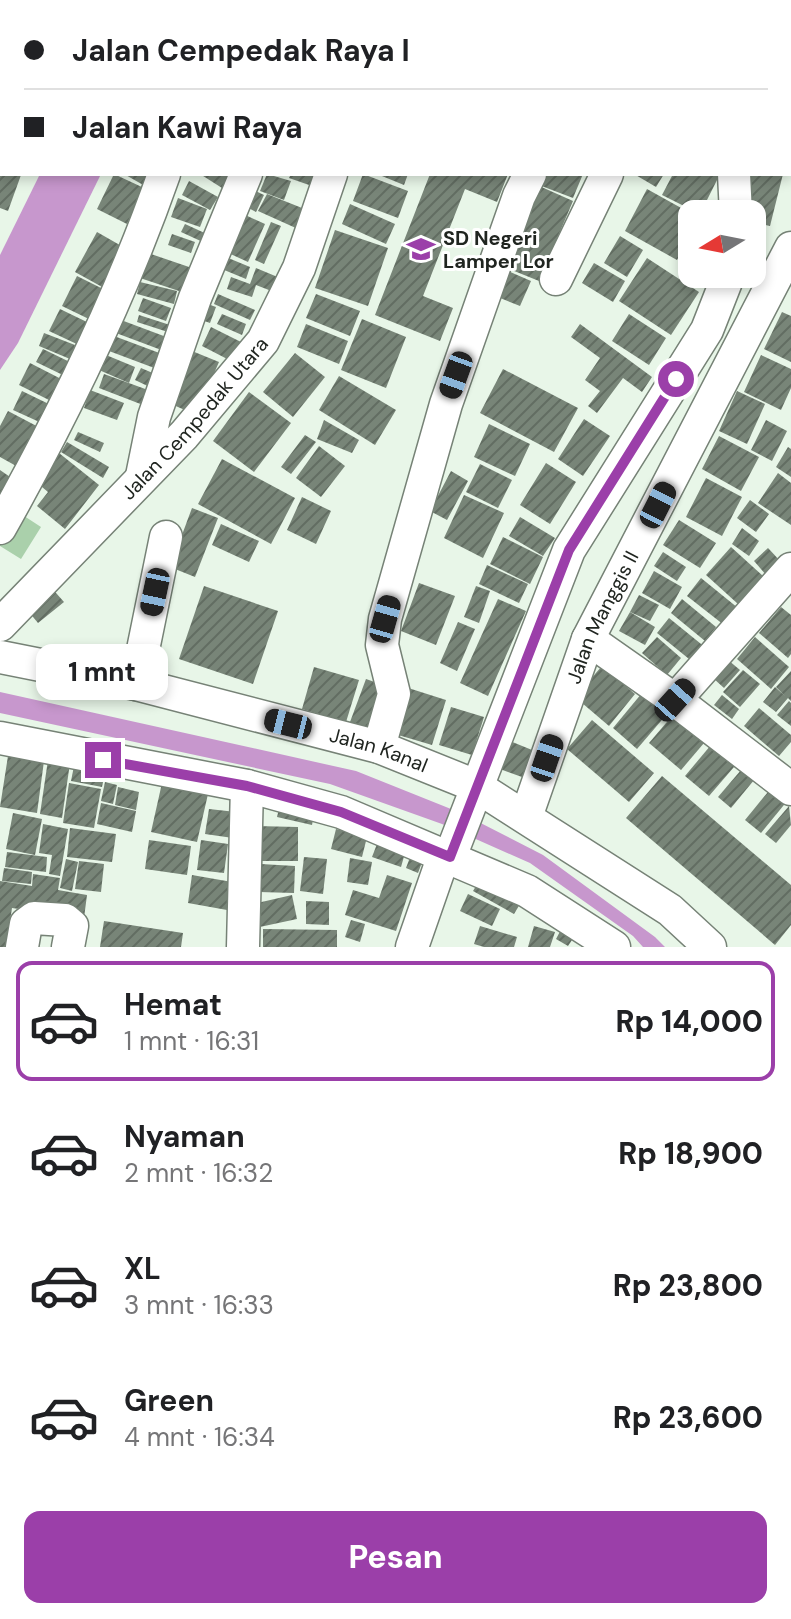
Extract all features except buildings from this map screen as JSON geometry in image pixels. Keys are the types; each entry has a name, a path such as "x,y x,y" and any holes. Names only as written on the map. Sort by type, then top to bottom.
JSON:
{"street":[{"path":"0,528 56,426 104,326 163,176"},
{"path":"142,476 154,417 190,313 245,176"},
{"name":"Jalan Cempedak Utara","path":"0,625 184,435 263,341 299,268 330,176"},
{"path":"379,747 394,694 382,645 385,619 446,404 519,196 529,176"},
{"path":"556,279 606,176"},
{"path":"734,176 735,200"},
{"name":"Jalan Manggis II","path":"526,817 588,639 791,248"},
{"path":"431,947 454,853 473,796 569,550 709,323 723,288"},
{"path":"709,323 742,343"},
{"path":"136,684 166,537"},
{"path":"675,700 791,569"},
{"path":"588,639 786,776"},
{"name":"Jalan Kanal","path":"0,657 136,684 379,747 473,796 526,817 670,910 710,947"},
{"path":"0,738 247,786 341,812 454,853 527,891 614,947"},
{"path":"243,947 247,786"},
{"path":"412,947 454,853"},
{"path":"22,947 26,924 34,918 65,920 72,926 68,947"}],"green space":[{"path":"18,512 41,527 21,559 0,546 0,540"}],"shaded area":[{"path":"39,176 100,176 18,343 0,370 0,255"},
{"path":"0,692 356,771 461,813 543,855 665,947 643,947 633,936 530,863 442,824 330,784 0,713"}],"place":[{"name":"SD Negeri Lamper Lor","path":"421,249"}],"route":[{"path":"103,760 247,786 341,812 450,857 569,550 676,379"}]}
